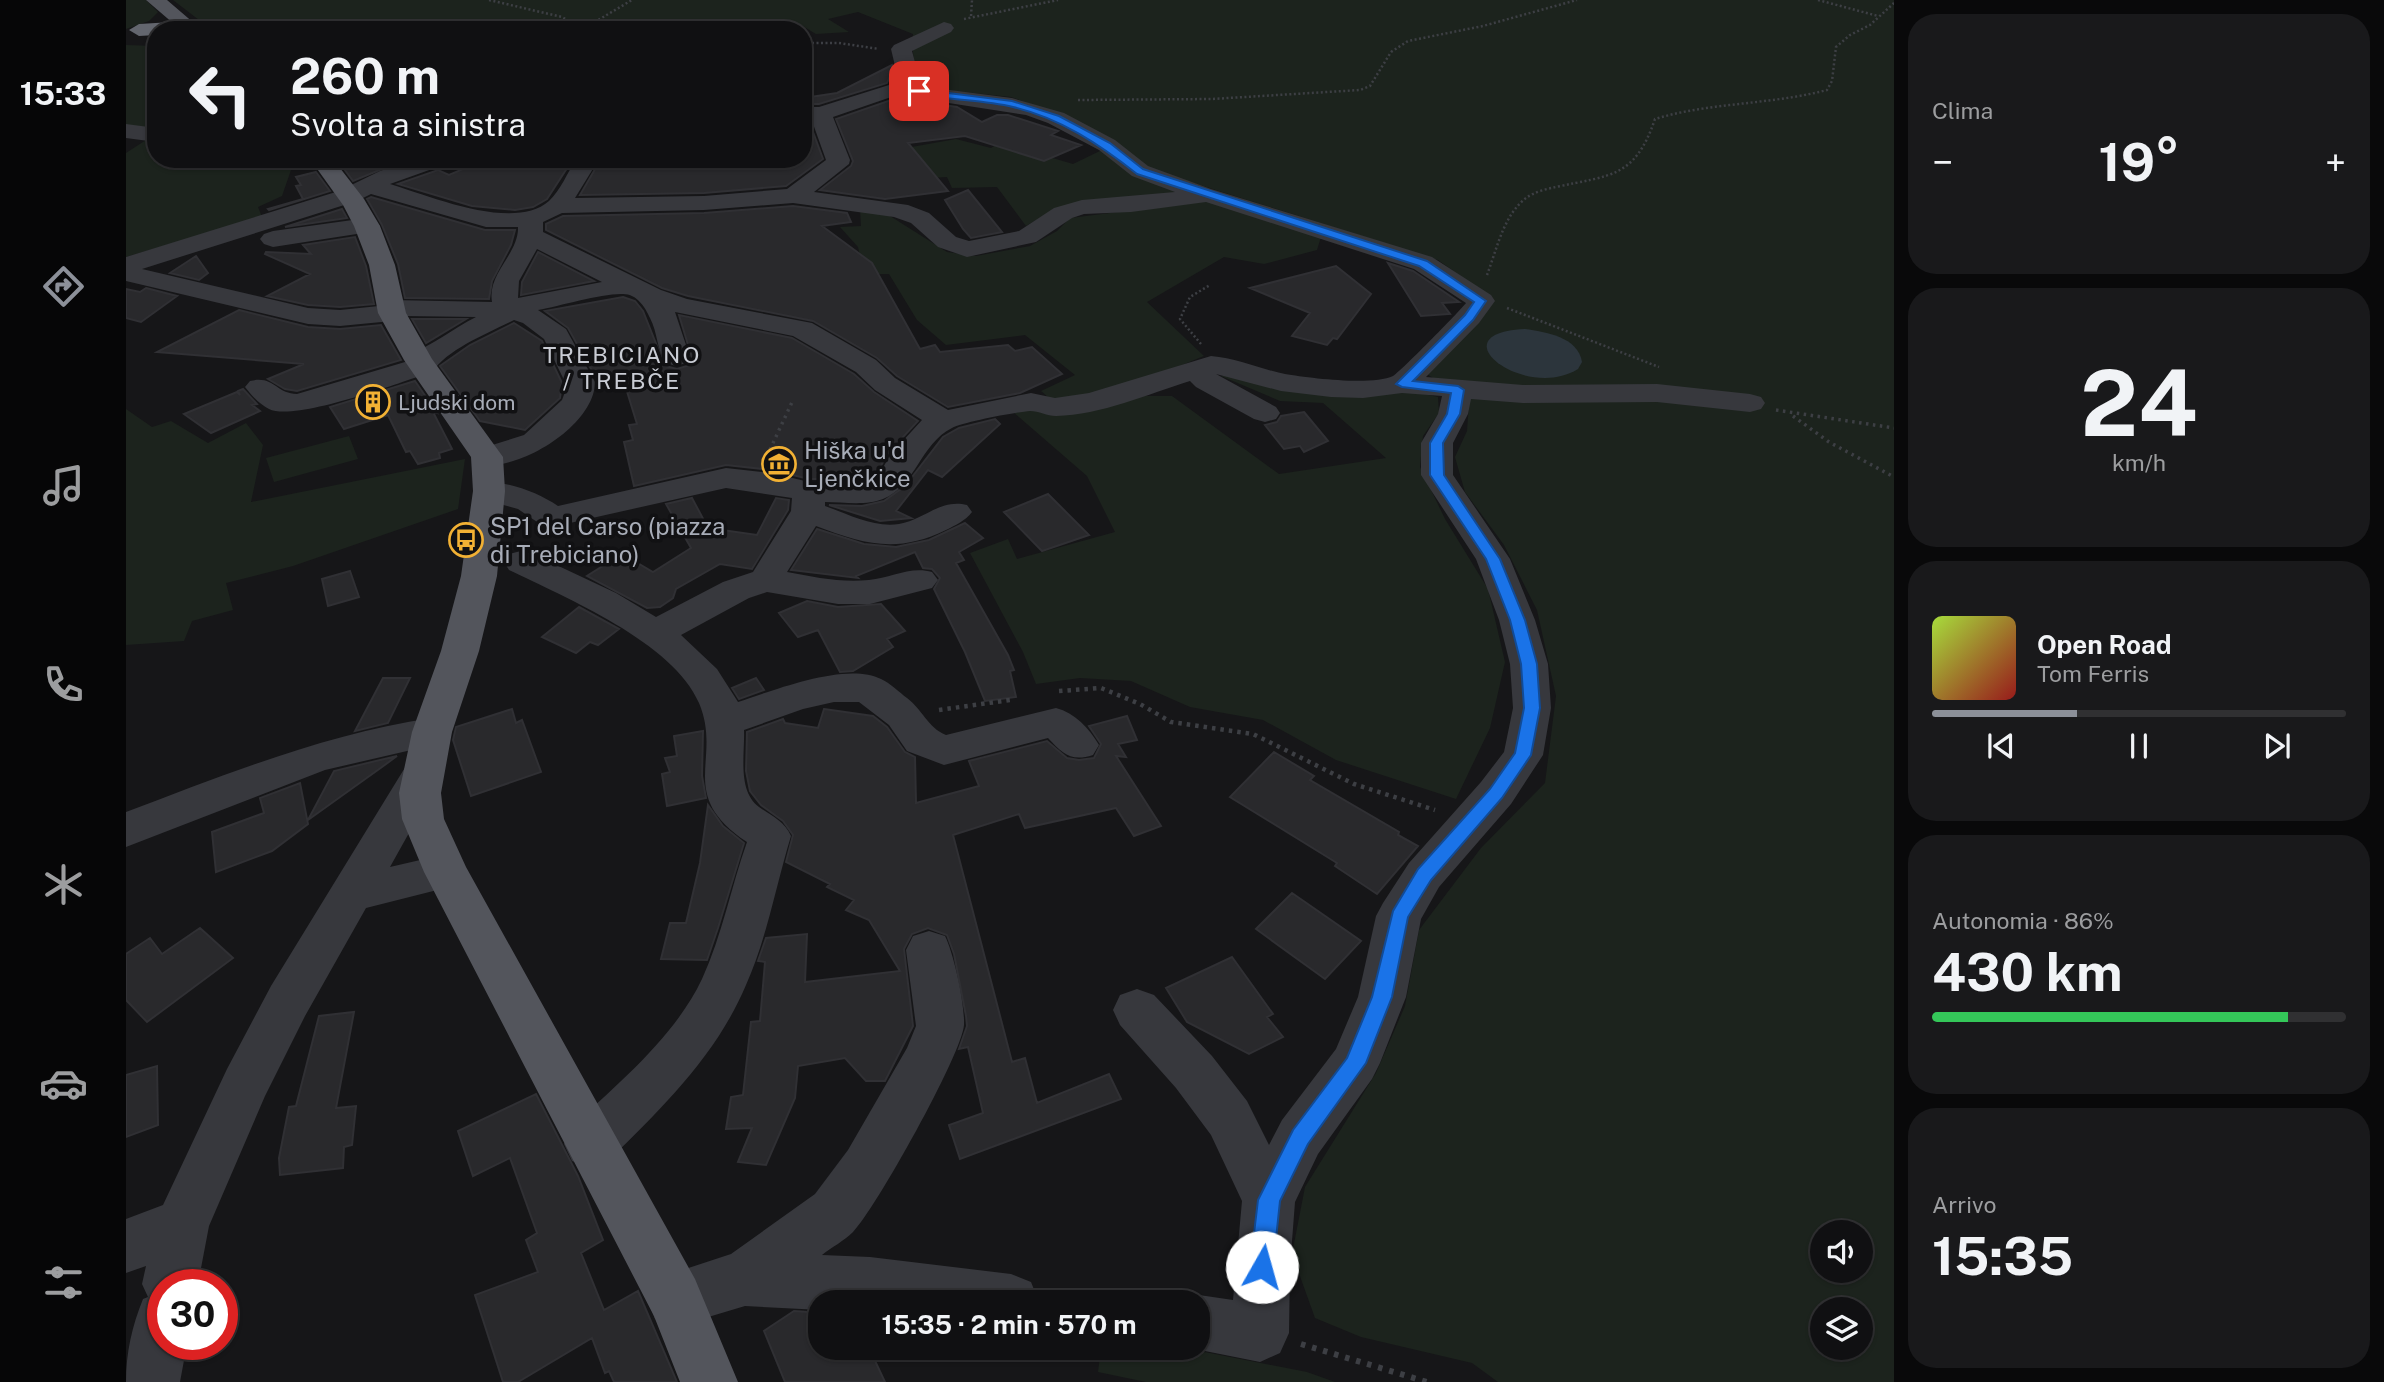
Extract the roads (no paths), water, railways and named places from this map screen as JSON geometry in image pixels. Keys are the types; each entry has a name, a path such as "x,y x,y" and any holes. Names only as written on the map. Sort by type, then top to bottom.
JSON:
{"main road":[{"path":"163,6 180,21"},
{"path":"332,168 358,190 382,265 392,311 420,363 488,474 500,569 460,651 427,752 421,793 422,819 446,872 531,1026 590,1143 675,1299 709,1382"}],"street":[{"path":"793,196 837,164 838,159 812,114 896,89 904,82 907,74 901,49 912,41 944,28"},
{"path":"896,89 1012,104 1034,110 1056,118 1107,145 1140,172 1423,263 1481,301 1469,318 1402,384"},
{"path":"126,131 147,134"},
{"path":"126,265 204,243 415,168"},
{"path":"509,311 504,299 506,281 530,228 558,206 582,168"},
{"path":"358,190 530,228 640,291 682,306 802,329 866,366 885,384 943,420"},
{"path":"558,206 704,203 793,196 899,210 920,218 947,242 967,249 1027,237 1063,213 1082,208 1154,203 1207,195"},
{"path":"204,243 242,243 368,226"},
{"path":"126,274 308,316 349,317 392,311 509,311 533,317 556,335 580,382 580,392 575,404 535,442 488,474 552,517 726,478 748,479 809,501 866,531 905,534 955,512"},
{"path":"260,387 279,403 299,403 420,363 442,346 509,311 557,298 598,293 640,291 662,311 662,318 669,330 668,341 676,357"},
{"path":"809,501 872,492 885,486 892,481 901,463 926,432 943,420 1031,402 1055,407 1093,401 1202,367 1227,366 1281,382 1331,388 1363,389 1402,384 1523,394 1657,393 1750,403"},
{"path":"1202,367 1206,381 1265,413"},
{"path":"1210,1325 1260,1333 1262,1267 1269,1200 1300,1137 1355,1063 1382,997 1399,916 1424,875 1496,793 1523,755 1532,708 1529,664 1517,620 1493,559 1437,475 1437,443 1453,414 1458,390"},
{"path":"765,580 809,501"},
{"path":"500,569 552,536 552,517"},
{"path":"500,569 611,605 655,632 697,672 717,699 726,721 723,768 733,808 771,836 755,879 736,952 714,1003 665,1071 590,1143"},
{"path":"655,632 736,590 765,580 838,592 870,592 920,580"},
{"path":"726,721 796,697 834,688 867,688 903,715 921,741 944,750 1056,722 1079,745"},
{"path":"126,830 276,772 395,736 427,752 352,893 288,1001 245,1085 182,1225 173,1269"},
{"path":"352,893 446,872"},
{"path":"675,1299 745,1278 834,1213 867,1168 927,1059 940,1026 929,950"},
{"path":"1137,1010 1194,1072 1229,1118 1269,1200"},
{"path":"126,1246 182,1225"},
{"path":"745,1278 911,1290"},
{"path":"150,1382 155,1360"}],"place":[{"name":"Ljudski dom","path":"373,402"},
{"name":"Hiška u'd Ljenčkice","path":"779,464"},
{"name":"SP1 del Carso (piazza di Trebiciano)","path":"466,540"}],"district":[{"name":"TREBICIANO / TREBČE","path":"622,367"}]}
